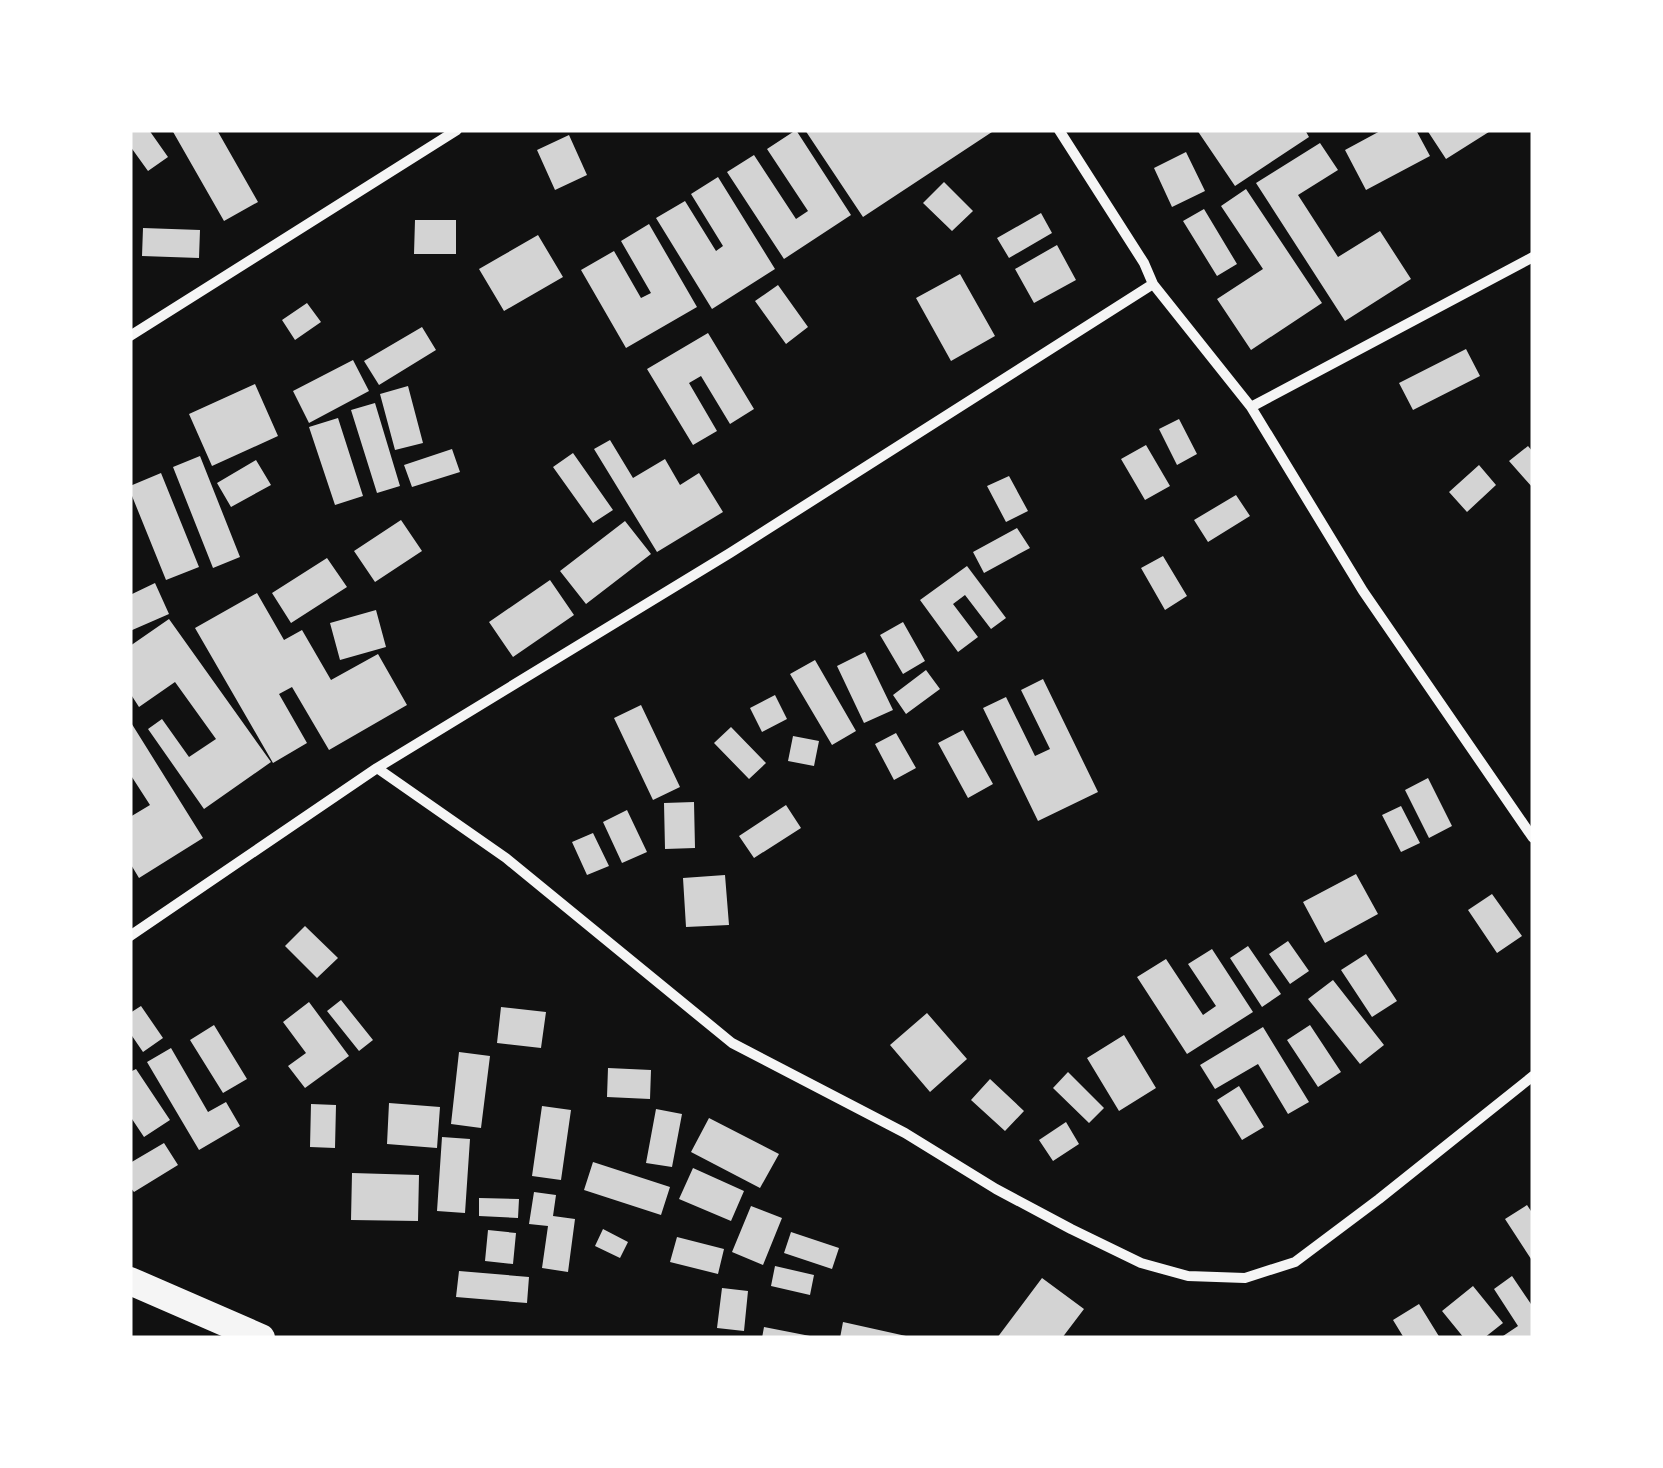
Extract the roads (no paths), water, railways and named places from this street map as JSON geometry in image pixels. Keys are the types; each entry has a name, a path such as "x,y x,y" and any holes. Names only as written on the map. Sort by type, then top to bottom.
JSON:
{"highway":[{"path":"130,1280 262,1338"}],"street":[{"path":"130,336 456,130"},
{"path":"1059,130 1144,263 1152,284 1251,407 1363,590 1533,838"},
{"path":"1251,407 1533,257"},
{"path":"130,936 377,768 730,554 1152,284"},
{"path":"377,768 506,858 732,1042 905,1133 1071,1229 1141,1263 1188,1276 1245,1278 1295,1262 1533,1076"}]}
